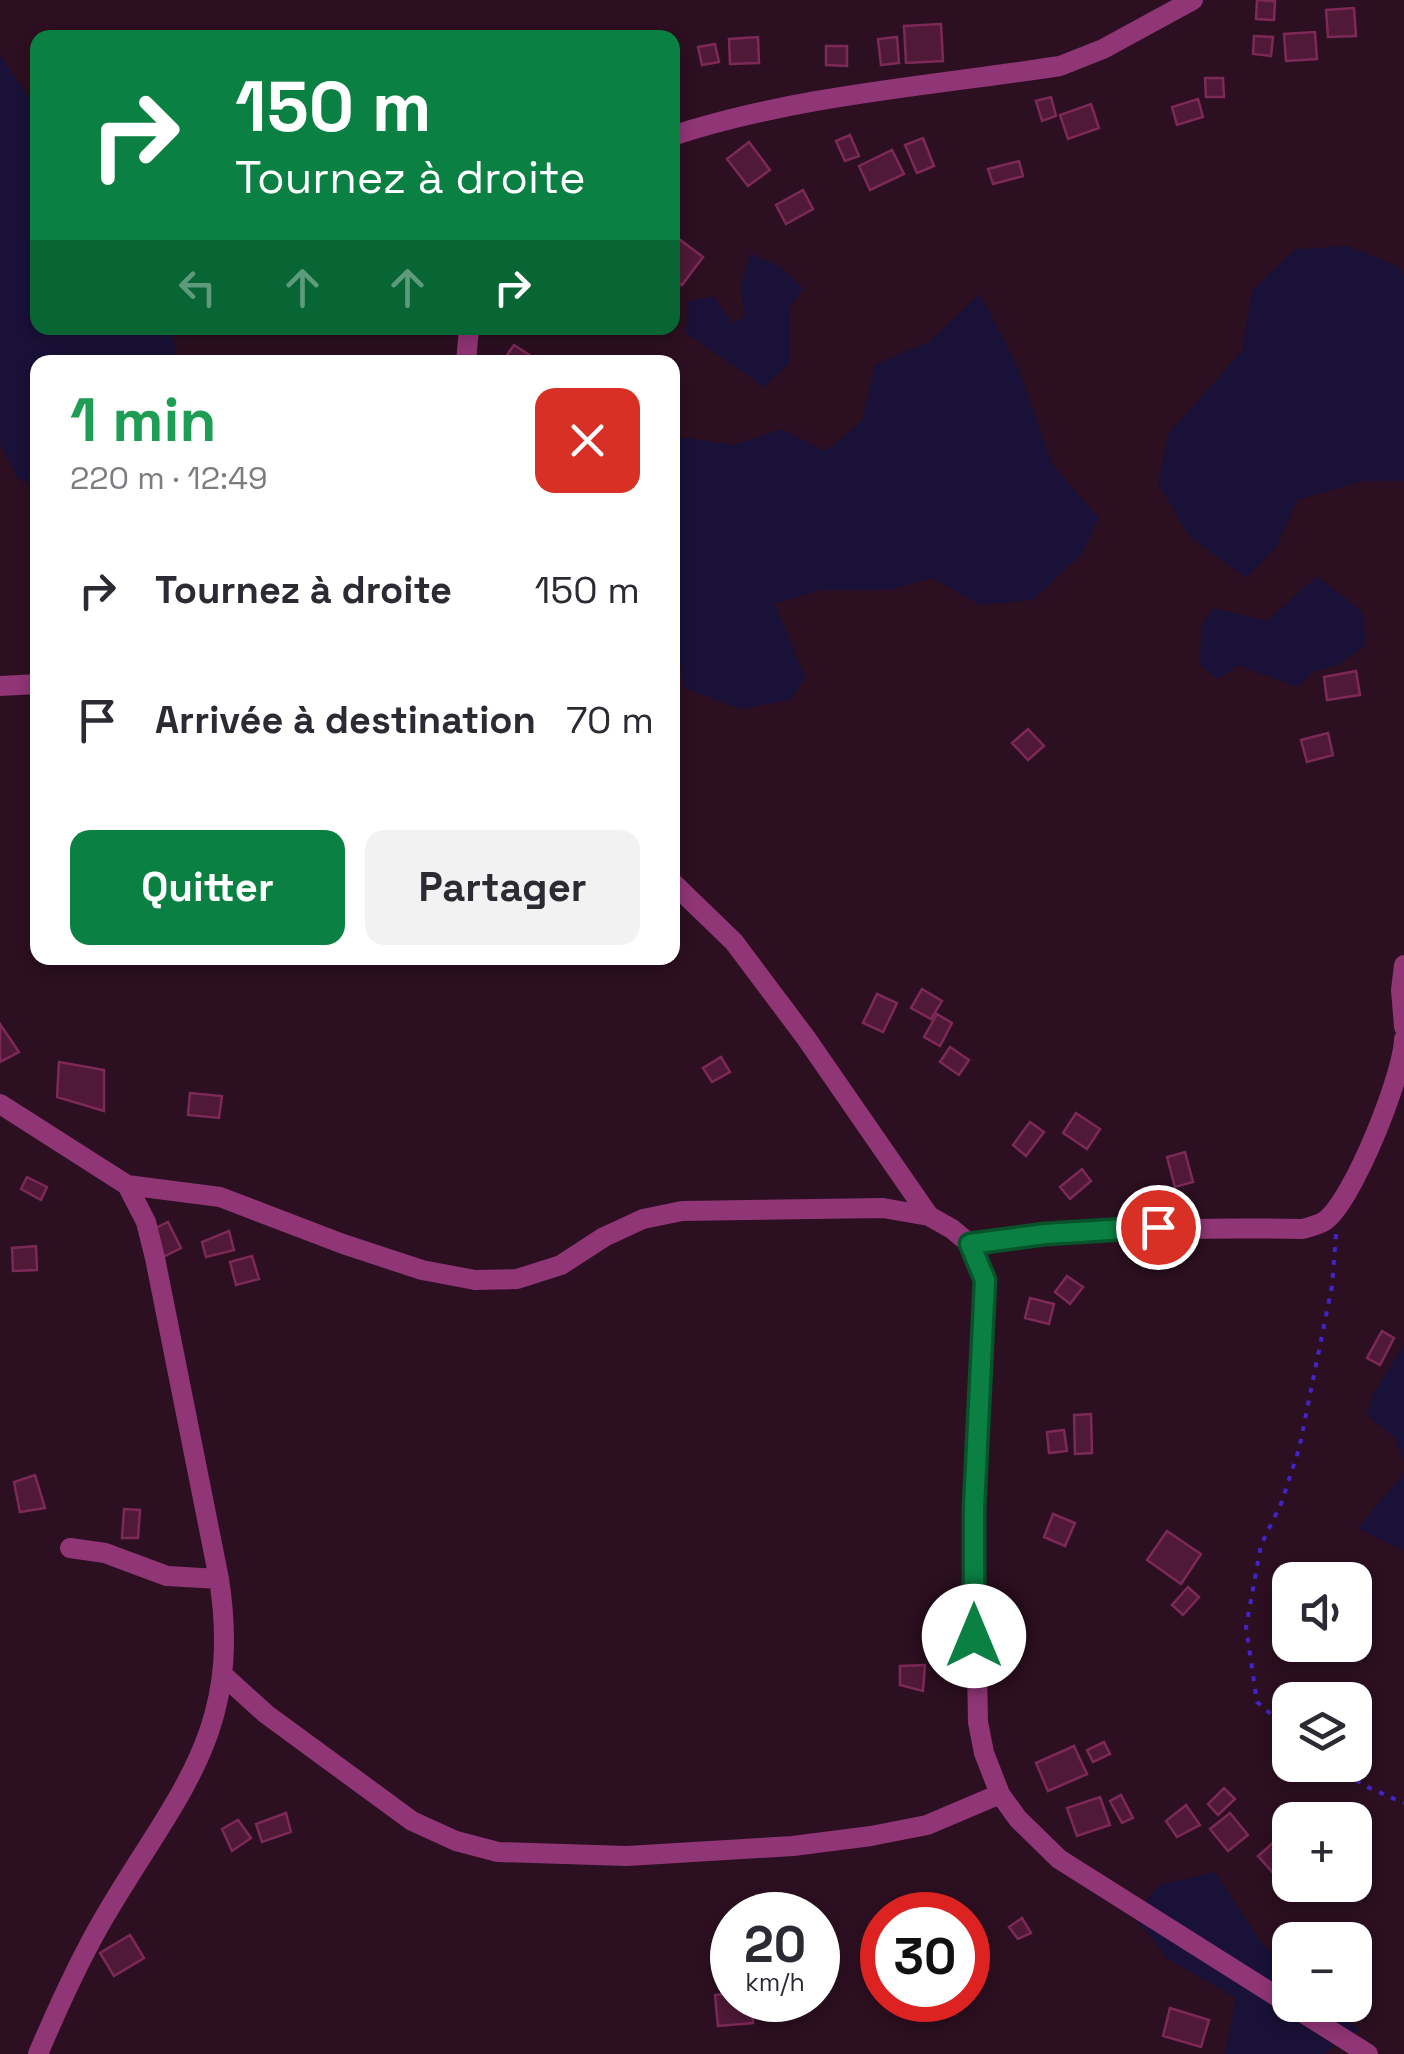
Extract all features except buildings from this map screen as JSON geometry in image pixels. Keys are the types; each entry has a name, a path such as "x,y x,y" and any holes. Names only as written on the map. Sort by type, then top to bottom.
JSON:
{"street":[{"path":"680,133 723,119 785,106 1060,66 1103,49 1193,0"},
{"path":"0,686 30,684"},
{"path":"680,890 734,942 929,1216 970,1244 985,1280 974,1508 978,1722 984,1753 1000,1794 1018,1820 1059,1859 1368,2054"},
{"path":"1404,965 1404,1028"},
{"path":"970,1244 1045,1234 1158,1227 1304,1229 1324,1222 1338,1207 1365,1155 1404,1057 1404,1039"},
{"path":"0,1104 127,1185 220,1198 406,1265 475,1280 517,1279 560,1265 604,1237 643,1219 682,1211 884,1208 929,1216"},
{"path":"38,2054 62,1996 103,1920 178,1802 207,1742 223,1676 225,1615 219,1579 155,1258 146,1222 127,1185"},
{"path":"70,1548 105,1554 167,1576 219,1579"},
{"path":"223,1676 266,1714 412,1821 456,1841 498,1852 627,1856 813,1844 927,1824 967,1811 1000,1794"}],"path":[{"path":"1272,1715 1257,1702 1246,1627 1261,1545 1281,1504 1299,1448 1332,1286 1338,1207"},
{"path":"1359,1782 1404,1803"}],"shaded area":[{"path":"0,55 30,98 30,335 173,335 177,355 30,355 30,484 18,479 0,444"},
{"path":"1348,246 1399,267 1404,276 1404,481 1362,481 1298,500 1276,547 1246,578 1189,536 1158,484 1168,434 1242,351 1252,290 1296,249"},
{"path":"750,253 781,267 803,288 789,309 790,363 764,387 686,333 688,301 714,296 732,323 744,317 741,285"},
{"path":"980,294 1017,365 1053,465 1099,518 1082,554 1033,600 980,605 932,578 890,590 821,590 775,604 805,677 791,700 740,709 684,688 680,660 680,437 734,445 782,429 826,451 862,421 875,365 930,341"},
{"path":"1317,576 1362,611 1366,645 1338,665 1313,672 1298,687 1238,665 1218,679 1199,664 1202,625 1213,608 1267,621"},
{"path":"1404,1344 1404,1463 1395,1438 1366,1414 1375,1391"},
{"path":"1404,1473 1404,1551 1358,1528"},
{"path":"1215,1872 1262,1944 1272,1953 1272,2022 1351,2022 1360,2030 1323,2054 1225,2054 1236,1998 1167,1958 1133,1916 1159,1885"}],"route":[{"path":"974,1636 974,1508 985,1280 970,1244 1045,1234 1158,1227"}]}
